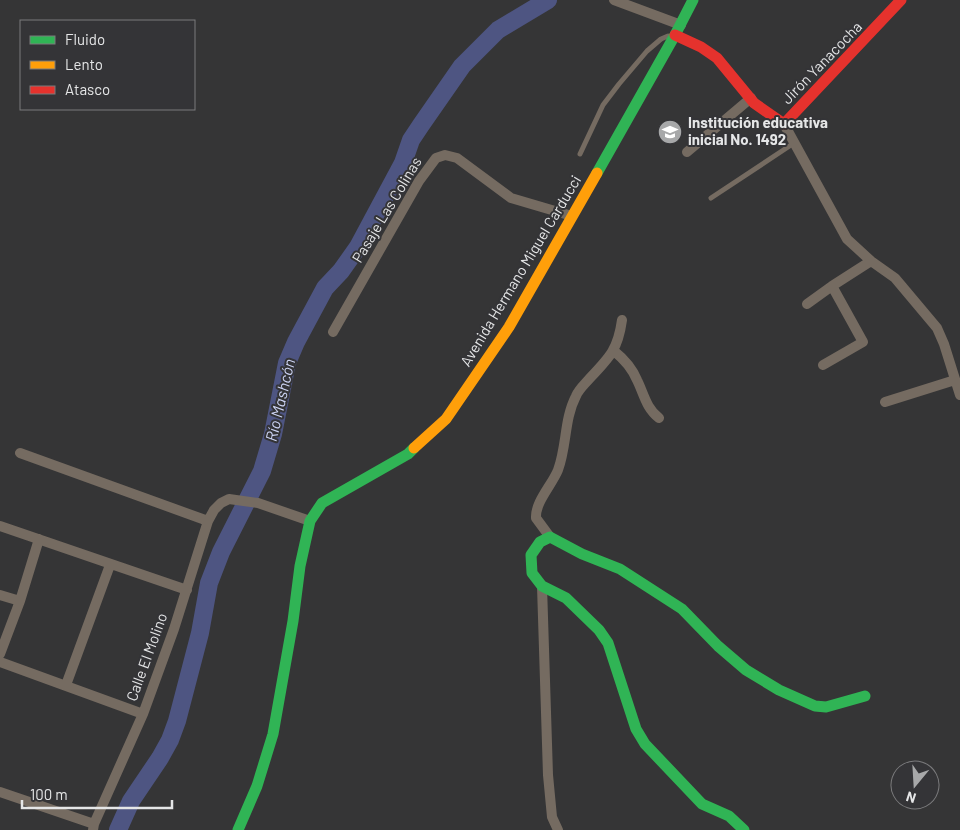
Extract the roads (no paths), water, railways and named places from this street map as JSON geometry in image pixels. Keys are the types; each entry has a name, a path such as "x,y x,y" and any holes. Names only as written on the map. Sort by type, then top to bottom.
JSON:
{"main road":[{"name":"Avenida Hermano Miguel Carducci","path":"238,830 257,786 274,734 294,621 300,566 310,521 322,503 408,454 446,419 459,402 509,327 694,0"},
{"name":"Jirón Yanacocha","path":"784,124 902,0"},
{"path":"678,30 717,58 762,110 784,124"},
{"path":"744,830 729,816 702,804 649,749 636,729 608,643 599,630 566,598 542,586 532,573 531,555 540,542 550,537 582,554 620,569 656,591 682,609 718,646 746,670 779,690 815,706 826,707 865,696"}],"street":[{"path":"614,0 678,30"},
{"path":"687,152 751,98"},
{"path":"784,124 820,186 847,239 871,261 895,278 936,328 944,344 960,395"},
{"name":"Pasaje Las Colinas","path":"334,332 373,259 419,181 436,158 445,155 457,158 511,198 572,216"},
{"path":"807,304 871,261"},
{"path":"823,365 863,342 832,286"},
{"path":"550,537 536,518 536,513 561,462 568,418 573,403 581,388 614,351 619,338 622,320"},
{"path":"614,351 628,365 637,378 650,410 659,418"},
{"path":"885,402 956,380"},
{"path":"20,453 208,521"},
{"name":"Calle El Molino","path":"94,827 143,714 174,630 208,521 214,510 230,498 258,503 310,521"},
{"path":"0,526 187,590"},
{"path":"0,654 20,601 39,539"},
{"path":"66,685 110,565"},
{"path":"542,586 548,774 552,817 558,830"},
{"path":"0,594 20,601"},
{"path":"0,662 143,714"},
{"path":"0,792 94,827"}],"lane":[{"path":"580,154 603,105 619,84 647,51 661,39 678,30"},
{"path":"711,198 794,143"}],"waterway":[{"name":"Río Mashcón","path":"118,830 131,801 170,740 177,721 200,633 209,583 221,552 262,471 273,434 287,363 296,342 325,288 341,271 358,247 403,163 411,140 462,66 498,30 548,0"}],"place":[{"name":"Institución educativa inicial No. 1492","path":"670,132"}]}
